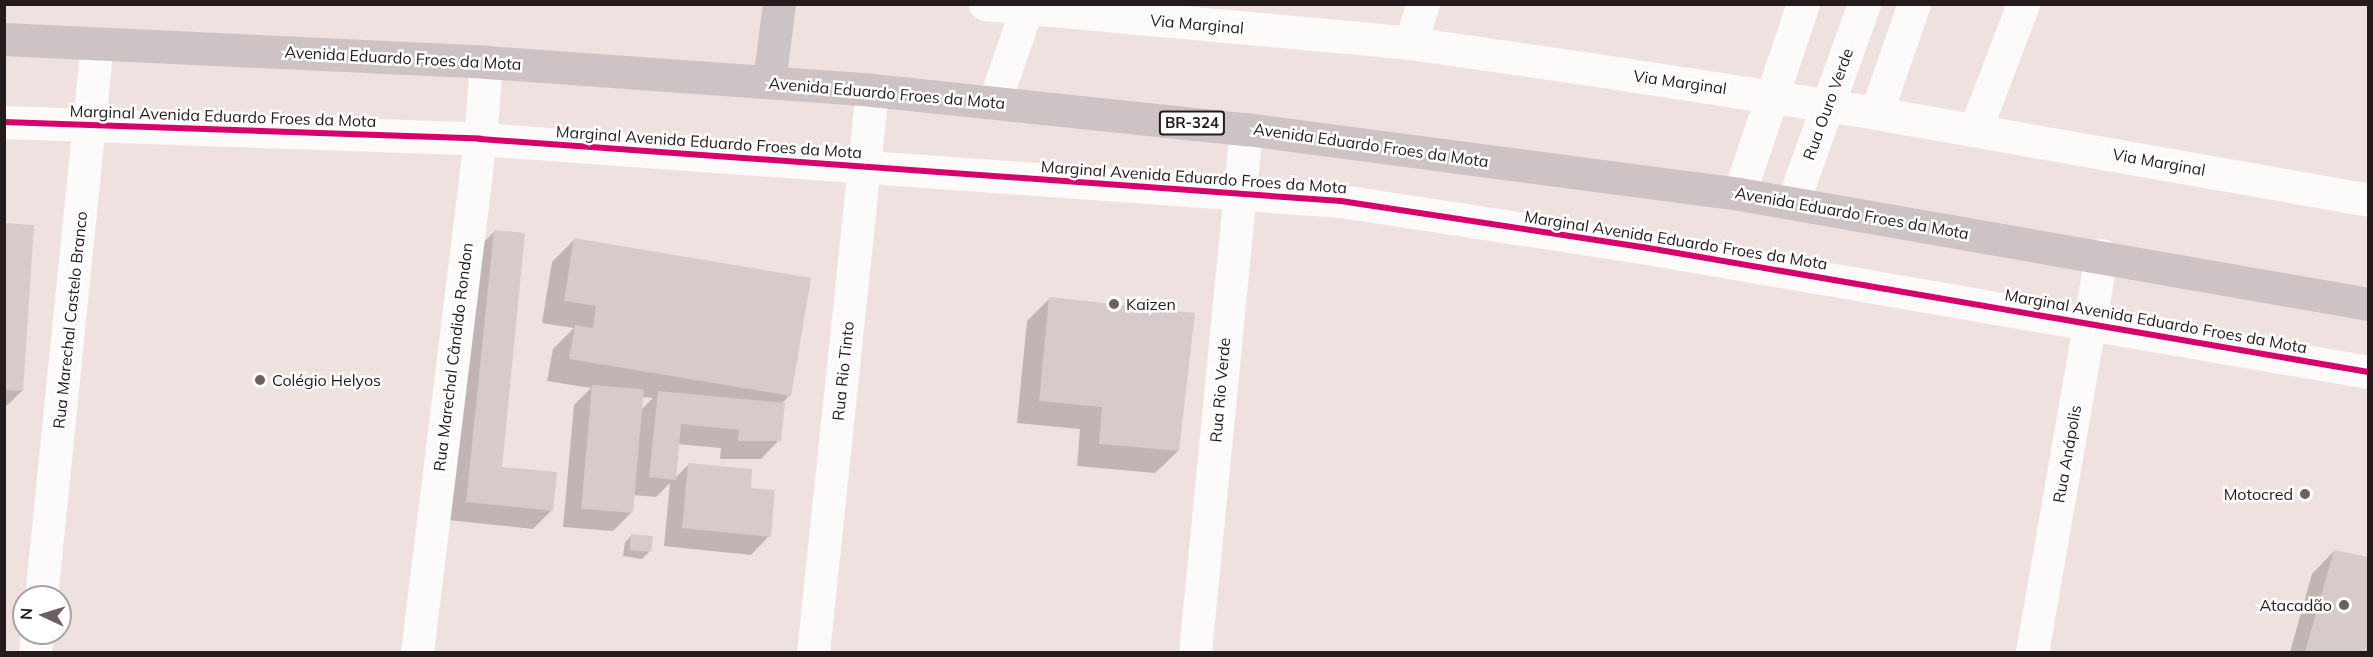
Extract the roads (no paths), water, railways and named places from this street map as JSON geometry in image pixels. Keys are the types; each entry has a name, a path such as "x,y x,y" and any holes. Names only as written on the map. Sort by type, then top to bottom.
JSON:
{"highway":[{"path":"769,82 779,4"},
{"name":"Avenida Eduardo Froes da Mota","path":"4,39 486,62 769,82 872,90 1246,129 1739,194 2101,255 2368,304"}],"street":[{"name":"Via Marginal","path":"985,4 1028,6 1410,44 1876,113 2368,200"},
{"path":"1410,44 1423,4"},
{"path":"1739,194 1803,4"},
{"name":"Rua Ouro Verde","path":"1792,204 1863,4"},
{"path":"1876,113 1914,4"},
{"path":"1975,130 2023,4"},
{"path":"994,103 1028,6"},
{"name":"Rua Marechal Castelo Branco","path":"42,585 97,43"},
{"name":"Rua Marechal Cândido Rondon","path":"417,652 480,139 486,62"},
{"name":"Rua Rio Tinto","path":"813,652 872,90"},
{"name":"Marginal Avenida Eduardo Froes da Mota","path":"4,122 480,139 1239,191 1341,201 1630,245 2368,372"},
{"name":"Rua Rio Verde","path":"1195,652 1246,129"},
{"name":"Rua Anápolis","path":"2032,652 2101,255"}],"place":[{"name":"Kaizen","path":"1114,304"},
{"name":"Colégio Helyos","path":"260,380"},
{"name":"Motocred","path":"2305,494"},
{"name":"Atacadão","path":"2344,605"}]}
